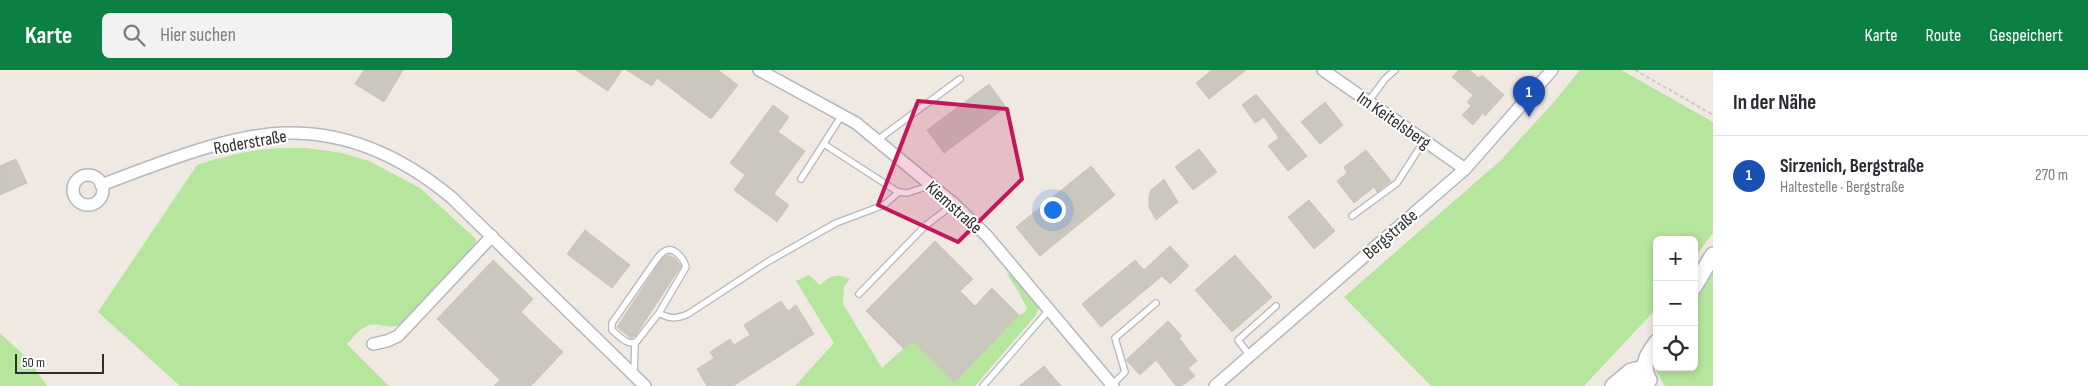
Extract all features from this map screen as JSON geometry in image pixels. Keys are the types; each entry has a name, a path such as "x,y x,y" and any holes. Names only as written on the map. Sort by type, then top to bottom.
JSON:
{"street":[{"name":"Kiemstraße","path":"758,70 856,123 954,204 986,236 1113,386"},
{"name":"Im Keitelsberg","path":"1323,70 1465,169"},
{"name":"Bergstraße","path":"1215,386 1465,169 1552,70"},
{"name":"Roderstraße","path":"101,185 159,163 245,139 284,133 333,138 360,144 412,168 451,197 645,386"},
{"path":"374,344 398,336 492,236"},
{"path":"1698,281 1713,255"},
{"path":"1649,378 1646,357 1653,347"},
{"path":"1614,386 1632,372 1649,378"},
{"path":"1630,386 1649,378"}],"lane":[{"path":"1368,102 1385,79 1395,70"},
{"path":"876,141 960,80"},
{"path":"801,178 842,116"},
{"path":"1352,216 1397,184 1424,141"},
{"path":"824,144 899,192 907,193 932,185"},
{"path":"659,312 668,317 675,318 688,314 769,261 836,223 884,205 899,192"},
{"path":"858,294 926,226 954,204"},
{"path":"634,375 635,343 659,312 685,270 685,263 676,253 670,250 664,251 656,260 612,323 613,331 628,343 635,343"},
{"path":"1113,386 1125,372 1116,338 1156,303"},
{"path":"1250,356 1238,340 1276,306"},
{"path":"982,386 1049,310"}],"path":[{"path":"1635,70 1713,115"}],"highlighted area":[{"path":"918,101 1007,109 1022,179 958,242 878,205"}],"green space":[{"path":"1580,70 1621,70 1713,122 1713,233 1698,253 1698,236 1653,236 1653,312 1584,386 1431,386 1344,297 1500,161 1553,103"},
{"path":"279,148 307,148 342,153 369,161 420,188 476,239 475,246 401,324 396,326 369,325 362,328 347,344 389,386 180,386 98,312 197,165 238,154"},
{"path":"1713,271 1713,386 1665,386 1656,371 1698,371 1698,295"},
{"path":"1008,273 1013,275 1039,308 1035,316 975,386 795,386 834,343 796,281 809,275 820,285 834,276 850,279 844,286 843,304 882,368 912,341 953,381 1027,308"},
{"path":"0,333 28,359 47,386 0,386"}],"building":[{"path":"364,70 403,70 384,102 355,84"},
{"path":"576,70 622,70 608,91"},
{"path":"626,70 718,70 738,85 711,119 657,78 652,86"},
{"path":"1212,70 1246,70 1209,99 1196,83"},
{"path":"1459,70 1469,70 1479,78 1482,75 1504,95 1485,116 1483,113 1473,125 1462,115 1471,106 1467,102 1473,95 1452,77"},
{"path":"989,84 1006,107 944,153 927,130"},
{"path":"1256,94 1307,156 1288,171 1268,146 1279,138 1264,117 1255,123 1242,105"},
{"path":"1325,102 1343,125 1320,144 1301,122"},
{"path":"773,105 789,117 778,132 805,151 774,194 789,205 777,222 734,190 745,175 730,163"},
{"path":"1199,149 1217,172 1193,190 1175,167"},
{"path":"1366,150 1391,181 1377,192 1374,187 1354,203 1337,181 1347,173 1344,167"},
{"path":"16,159 27,183 0,195 0,166"},
{"path":"1091,166 1115,195 1040,256 1016,227"},
{"path":"1164,179 1178,202 1156,220 1149,207 1149,196 1151,190"},
{"path":"1309,200 1335,231 1314,249 1288,217"},
{"path":"585,230 630,265 612,288 567,254"},
{"path":"935,241 973,279 960,291 975,306 992,288 1019,315 954,382 912,341 904,349 866,311"},
{"path":"1170,246 1189,266 1170,284 1162,276 1101,327 1082,304 1135,260 1144,270"},
{"path":"667,255 675,258 681,266 636,335 631,338 617,327 662,259"},
{"path":"1235,255 1272,297 1232,332 1195,290"},
{"path":"493,260 533,299 521,312 563,352 531,386 494,386 500,380 437,319"},
{"path":"781,301 788,311 796,305 814,334 733,386 707,386 697,369 714,358 710,352 730,339 734,345 750,335 744,325"},
{"path":"1168,321 1182,336 1179,338 1197,361 1188,368 1195,376 1182,386 1176,386 1156,360 1140,375 1126,360"},
{"path":"1044,366 1061,386 1019,386"}],"place":[{"name":"Sirzenich, Bergstraße","path":"1529,117"}]}
